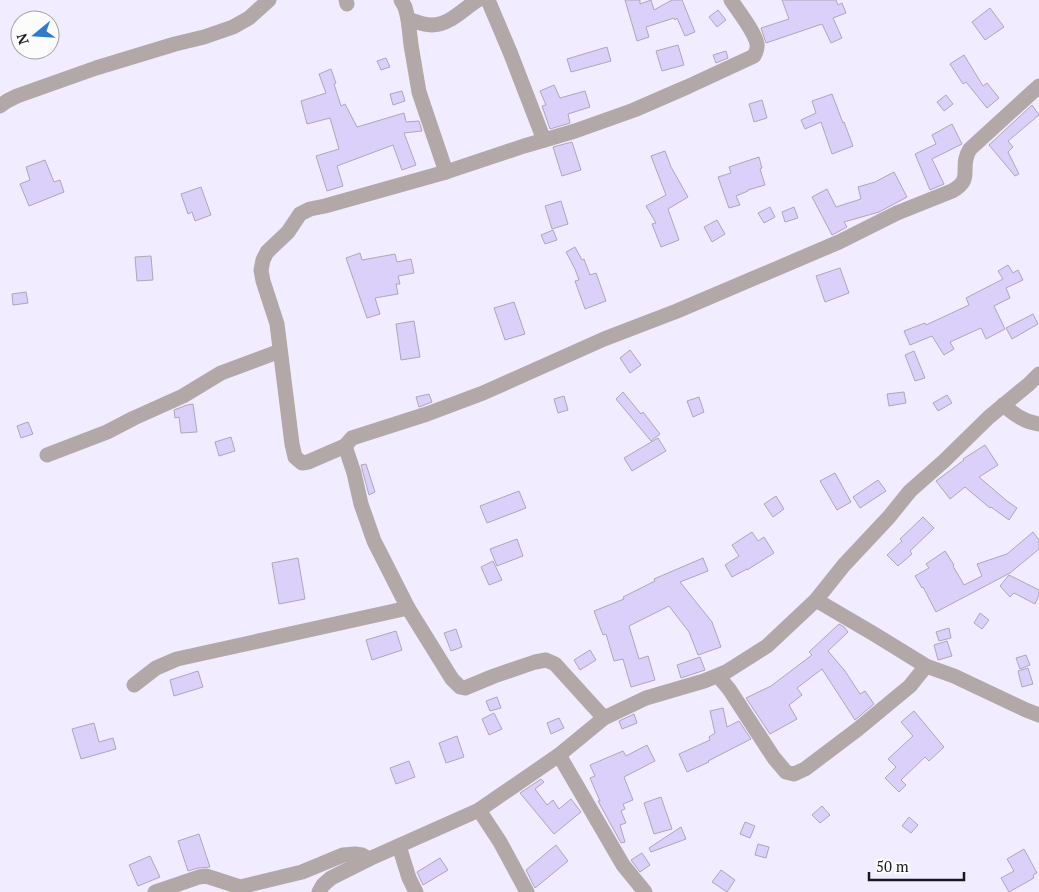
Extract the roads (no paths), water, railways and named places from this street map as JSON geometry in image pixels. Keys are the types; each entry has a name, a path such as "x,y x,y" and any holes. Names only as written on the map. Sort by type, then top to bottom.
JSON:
{"street":[{"path":"0,106 17,96 96,68 233,27 249,18 269,0"},
{"path":"401,0 408,19 420,92 446,172"},
{"path":"408,19 432,25 442,24 478,0"},
{"path":"488,0 544,140"},
{"path":"731,0 757,43 754,56 634,110 575,131 446,172 310,209 300,214 288,232 267,252 261,270 262,281 276,324 295,457 302,463 308,462 345,446 352,438 427,414 483,393 604,339 677,311 839,242 897,213 952,192 964,182 966,155 970,149 1039,86"},
{"path":"47,454 107,432 183,396 220,373 280,351"},
{"path":"319,892 322,885 331,878 479,810 559,755 604,718 646,698 718,676 767,646 816,600 844,565 889,517 910,491 989,417 1039,374"},
{"path":"1003,405 1025,421 1039,424"},
{"path":"345,446 361,504 374,541 408,608 452,679 460,687 466,688 494,676 546,660 556,664 604,718"},
{"path":"816,600 926,666 954,676 1039,715"},
{"path":"134,684 156,668 177,659 408,608"},
{"path":"718,676 729,689 774,758 786,772 794,774 805,769 858,730 910,686 926,666"},
{"path":"559,755 623,866 645,892"},
{"path":"479,810 500,842 527,892"},
{"path":"399,846 409,878 416,892"},
{"path":"155,892 206,876 240,888 302,872 344,855 362,855 369,859"}]}
